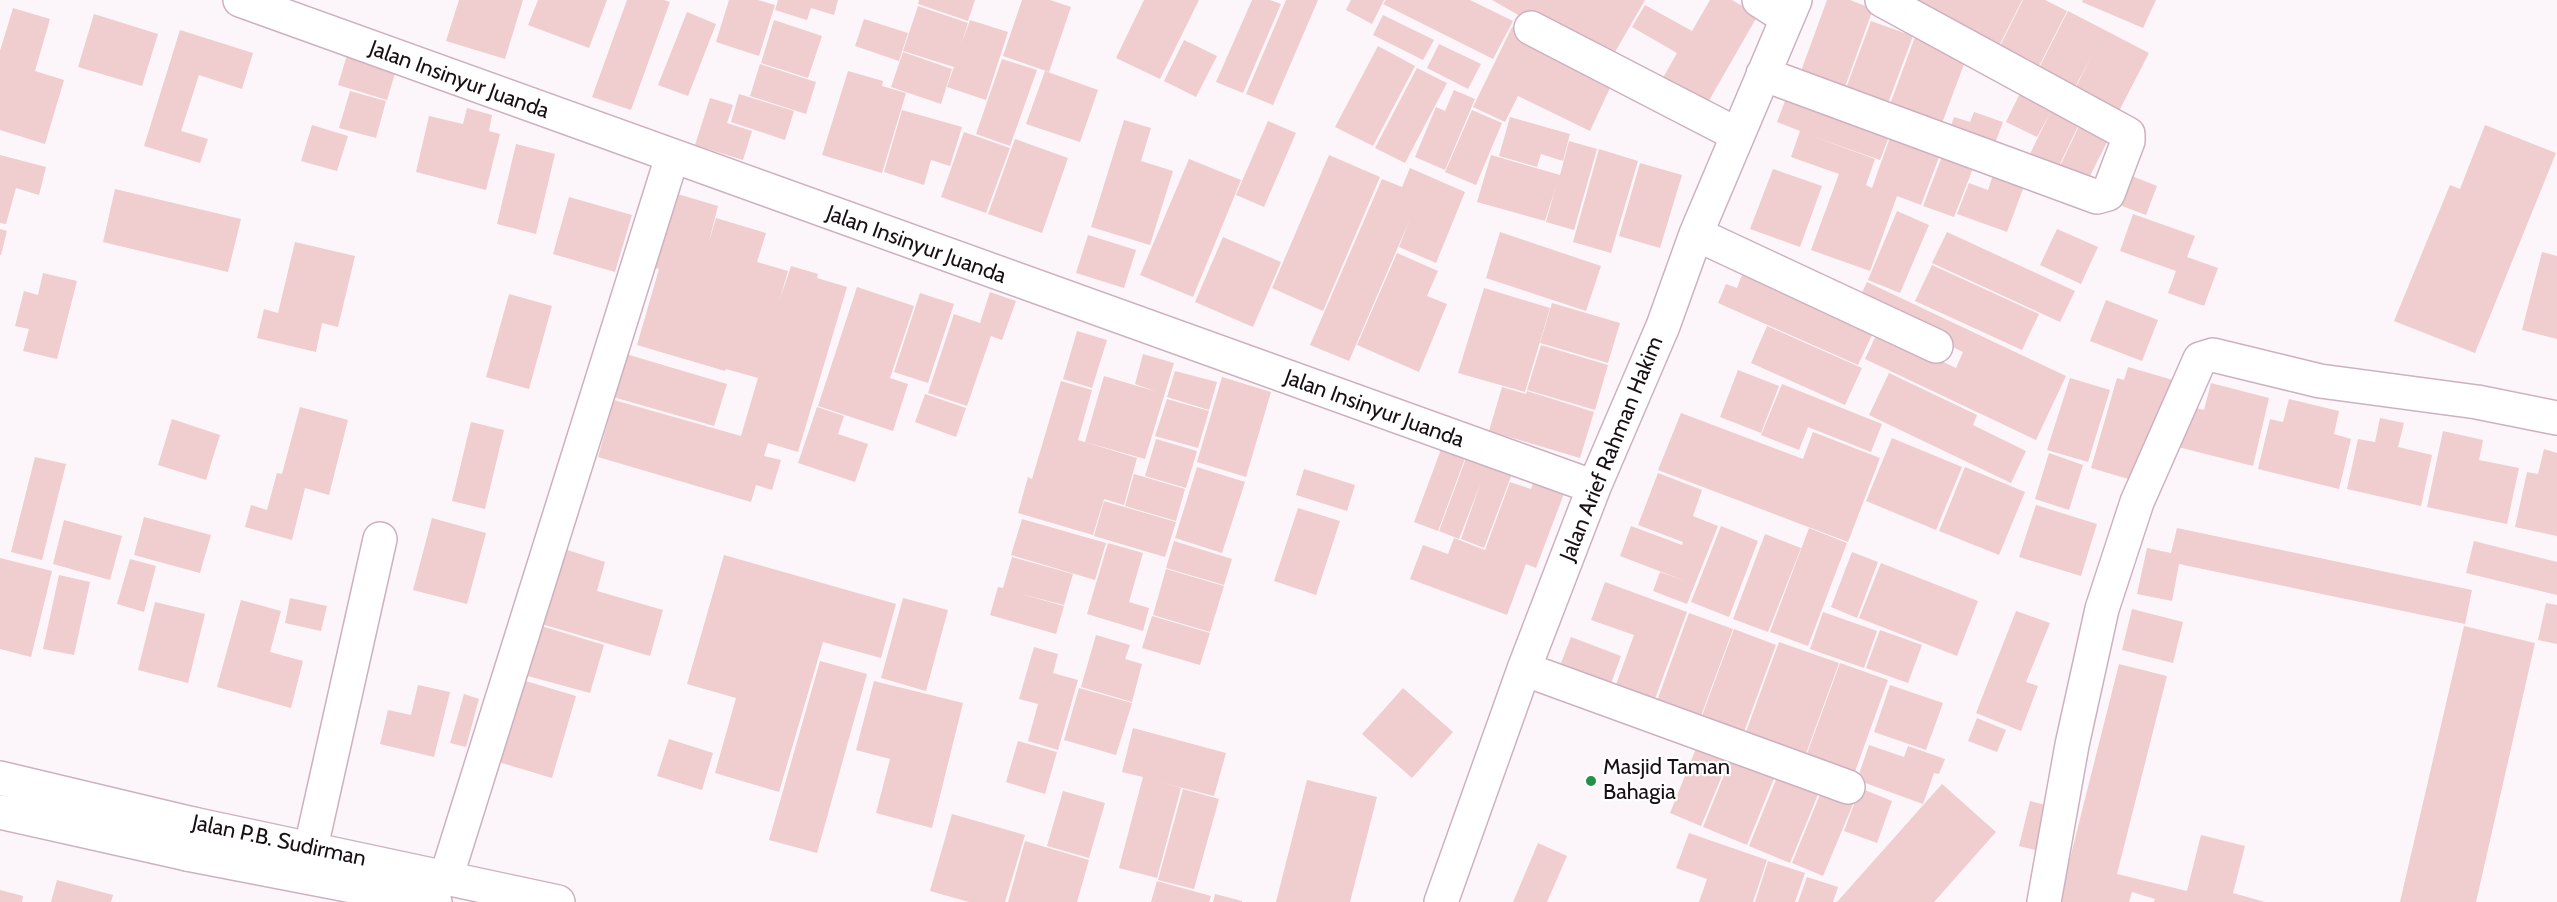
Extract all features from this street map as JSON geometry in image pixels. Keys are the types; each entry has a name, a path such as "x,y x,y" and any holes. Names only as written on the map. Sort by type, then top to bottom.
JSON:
{"street":[{"name":"Jalan Insinyur Juanda","path":"240,0 1594,487"},
{"path":"1759,0 1791,9"},
{"path":"1763,74 2097,197 2108,194 2128,141 2128,134 1882,0"},
{"name":"Jalan Arief Rahman Hakim","path":"1441,902 1524,669 1594,487 1663,326 1696,234 1791,9"},
{"path":"1531,28 1738,135"},
{"path":"440,890 672,157"},
{"path":"1696,234 1936,346"},
{"path":"2044,902 2072,745 2102,609 2137,502 2200,359 2213,355 2320,381 2477,402 2557,418"},
{"path":"311,848 380,539"},
{"path":"1524,669 1848,787"},
{"name":"Jalan P.B. Sudirman","path":"0,778 190,839 311,848 440,890"},
{"name":"Jalan P.B. Sudirman","path":"0,812 190,839 440,890 558,902"}],"building":[{"path":"459,0 523,0 505,59 446,41"},
{"path":"538,0 607,0 589,48 528,25"},
{"path":"627,0 670,2 631,110 592,97"},
{"path":"729,0 758,0 775,5 759,56 716,42"},
{"path":"778,0 838,0 834,15 811,8 807,20 775,10"},
{"path":"919,0 975,0 968,21 918,4"},
{"path":"1022,0 1050,0 1071,7 1049,72 1003,56"},
{"path":"1144,0 1199,0 1160,79 1116,58"},
{"path":"1252,0 1270,0 1281,4 1243,93 1216,82"},
{"path":"1286,0 1318,0 1273,105 1246,94"},
{"path":"1351,0 1384,0 1372,24 1346,10"},
{"path":"1386,0 1470,0 1513,21 1493,59 1383,4"},
{"path":"1492,0 1645,0 1607,66"},
{"path":"1710,0 1732,0 1758,15 1703,111 1659,85 1677,53 1632,27 1645,5 1692,31"},
{"path":"1827,0 1850,0 1873,9 1841,98 1797,82"},
{"path":"1892,0 2022,0 1996,52"},
{"path":"2023,0 2045,0 2067,11 2036,72 1997,52"},
{"path":"2083,0 2156,0 2143,28 2082,2"},
{"path":"918,6 968,23 961,45 970,20 1008,32 986,100 947,87 954,67 903,51"},
{"path":"13,8 50,19 35,71 64,80 45,144 0,130 0,51"},
{"path":"2068,11 2149,53 2118,113 2074,91 2092,55 2073,91 2037,72"},
{"path":"687,12 716,24 688,96 658,85"},
{"path":"94,14 158,34 142,86 78,67"},
{"path":"1383,15 1434,40 1423,60 1373,35"},
{"path":"864,19 908,33 899,61 855,46"},
{"path":"774,20 822,36 808,78 761,63"},
{"path":"1871,21 1913,36 1884,114 1842,99"},
{"path":"1512,27 1615,77 1590,131 1518,96 1505,122 1473,107"},
{"path":"180,30 253,53 242,89 199,75 181,131 208,139 200,163 144,146"},
{"path":"1915,37 1967,56 1938,134 1886,115"},
{"path":"1184,40 1217,56 1196,97 1164,81"},
{"path":"1439,44 1481,64 1468,89 1427,68"},
{"path":"1378,46 1415,66 1373,146 1335,127"},
{"path":"903,52 952,69 941,104 891,87"},
{"path":"347,55 396,70 387,100 338,85"},
{"path":"1002,59 1037,70 1010,146 976,134"},
{"path":"760,64 816,82 806,114 750,96"},
{"path":"1417,68 1447,83 1405,163 1375,148"},
{"path":"848,71 883,81 882,86 906,93 882,173 822,155"},
{"path":"1045,71 1098,90 1080,142 1026,124"},
{"path":"2023,87 2083,116 2057,170 2029,156 2051,111 2037,137 2006,122"},
{"path":"1790,88 1893,126 1880,160 1806,134 1875,159 1866,185 1872,188 1894,126 1944,144 1921,205 1897,196 1870,271 1811,250 1839,174 1791,157 1800,131 1777,122"},
{"path":"1454,90 1475,99 1445,170 1415,157 1436,107 1445,111"},
{"path":"350,91 386,101 376,138 339,128"},
{"path":"739,94 794,111 785,140 731,122"},
{"path":"710,98 733,105 727,123 752,131 743,160 695,145"},
{"path":"467,108 492,115 489,131 500,134 486,190 416,172 429,116 463,124"},
{"path":"902,110 962,127 950,166 931,160 924,185 884,172"},
{"path":"1472,110 1502,123 1476,185 1445,172"},
{"path":"1974,112 2003,122 1991,154 1947,138 1954,117 1970,122"},
{"path":"2084,116 2113,130 2086,184 2058,170"},
{"path":"1510,117 1570,134 1563,161 1541,154 1537,167 1499,156"},
{"path":"1124,120 1151,128 1141,161 1173,171 1150,245 1091,227"},
{"path":"1268,121 1296,133 1264,207 1236,195"},
{"path":"312,125 348,136 337,171 301,161"},
{"path":"2485,125 2556,153 2475,353 2394,321 2450,185 2460,189"},
{"path":"964,132 1010,148 986,213 941,197"},
{"path":"1015,139 1068,158 1042,233 988,214"},
{"path":"1569,141 1597,149 1574,230 1546,222 1556,186 1545,221 1477,202 1491,155 1560,175"},
{"path":"516,144 555,154 536,234 497,224"},
{"path":"1946,146 1977,158 1954,217 1923,206"},
{"path":"1599,149 1638,161 1611,253 1573,242"},
{"path":"0,155 46,167 39,195 16,188 6,224 0,223"},
{"path":"1329,155 1380,177 1323,311 1272,288"},
{"path":"1189,159 1241,180 1193,297 1140,275"},
{"path":"1640,163 1682,175 1660,248 1619,236"},
{"path":"1410,168 1465,192 1436,263 1399,247 1410,219 1349,361 1310,345 1382,179 1402,187"},
{"path":"1773,169 1822,186 1800,247 1750,229"},
{"path":"1993,175 2024,186 2007,232 1957,214 1969,183 1988,190"},
{"path":"2132,176 2157,186 2146,215 2122,206"},
{"path":"115,189 241,219 228,272 103,242"},
{"path":"671,192 718,206 708,245 716,218 766,233 757,262 788,271 779,302 791,266 818,274 817,278 847,287 798,452 768,443 764,456 781,460 772,490 756,485 751,502 598,457 614,400 741,436 758,378 726,369 725,371 637,345 659,269 651,267"},
{"path":"569,197 632,215 615,272 553,254"},
{"path":"1897,211 1929,225 1900,293 1868,280"},
{"path":"2133,214 2195,236 2187,257 2218,268 2204,306 2168,293 2176,271 2120,251"},
{"path":"0,229 7,231 1,255 0,255"},
{"path":"2057,229 2098,247 2081,284 2040,265"},
{"path":"1500,232 1601,266 1586,311 1486,278"},
{"path":"1947,232 2075,291 2060,322 1932,263"},
{"path":"1088,235 1136,250 1124,288 1076,273"},
{"path":"1223,237 1281,262 1253,327 1195,302"},
{"path":"295,242 355,256 338,327 322,323 316,352 257,338 264,309 278,313"},
{"path":"2542,252 2557,256 2557,339 2522,330"},
{"path":"1397,253 1438,271 1427,296 1447,304 1419,372 1357,345"},
{"path":"1932,265 2039,314 2022,350 1915,301"},
{"path":"43,273 77,281 57,359 23,351 29,329 15,326 24,291 38,295"},
{"path":"1742,275 1873,333 1858,365 1718,303 1726,284 1737,288"},
{"path":"1867,282 2066,376 2036,440 1865,359 1878,331 1956,368 1963,352 1858,301"},
{"path":"857,287 914,306 890,378 908,384 893,431 818,406"},
{"path":"1484,288 1550,308 1525,392 1458,373"},
{"path":"990,292 1016,301 1002,340 991,336 967,406 928,393 954,314 980,323"},
{"path":"920,293 954,304 928,383 894,372"},
{"path":"509,294 552,306 529,389 486,377"},
{"path":"2106,300 2158,320 2142,361 2090,341"},
{"path":"1552,303 1620,323 1608,363 1540,343"},
{"path":"1767,326 1862,368 1845,405 1751,363"},
{"path":"1077,331 1107,340 1092,388 1063,379"},
{"path":"1541,345 1608,365 1595,410 1527,390"},
{"path":"626,354 727,384 714,426 613,397"},
{"path":"1143,354 1174,363 1145,459 1085,442 1104,376 1157,392 1135,384"},
{"path":"2128,367 2173,380 2142,483 2091,468 2117,378 2124,380"},
{"path":"1738,370 1779,386 1761,433 1720,417"},
{"path":"1175,371 1217,382 1209,410 1167,397"},
{"path":"1889,373 1977,415 1973,425 2026,451 2011,483 1869,415"},
{"path":"1222,377 1271,392 1246,477 1197,462"},
{"path":"2070,378 2110,390 2088,462 2047,450"},
{"path":"1061,381 1092,390 1078,440 1137,458 1124,505 1104,499 1093,535 1018,513 1028,477 1032,479"},
{"path":"2211,383 2269,398 2253,466 2178,447 2188,406 2204,410"},
{"path":"1782,384 1882,424 1871,452 1808,427 1799,450 1761,435"},
{"path":"1502,387 1526,394 1527,391 1594,412 1580,458 1489,431"},
{"path":"925,394 966,408 956,437 915,422"},
{"path":"1167,399 1209,411 1198,448 1155,436"},
{"path":"2289,399 2339,411 2334,434 2351,439 2339,489 2258,469 2270,419 2283,422"},
{"path":"300,407 348,420 329,495 305,488 292,540 245,527 251,505 267,510 277,473 282,474"},
{"path":"817,407 844,416 838,434 868,444 855,482 798,463"},
{"path":"1681,413 1803,459 1813,432 1880,458 1848,542 1658,470"},
{"path":"2380,418 2404,423 2398,447 2432,455 2421,506 2347,489 2358,439 2375,442"},
{"path":"172,419 220,435 206,480 158,465"},
{"path":"471,422 504,430 485,509 452,501"},
{"path":"2443,431 2483,440 2479,460 2519,468 2507,524 2427,507"},
{"path":"1892,438 1962,467 1936,530 1866,501"},
{"path":"1156,439 1197,451 1186,488 1145,476"},
{"path":"1443,444 1467,453 1438,531 1414,522"},
{"path":"2544,449 2557,453 2557,536 2515,527 2527,472 2538,474"},
{"path":"1468,453 1513,471 1484,548 1461,539 1481,482 1459,539 1439,531"},
{"path":"2049,453 2083,465 2069,510 2035,499"},
{"path":"35,457 66,464 42,560 11,552"},
{"path":"1197,467 1245,482 1222,553 1175,538"},
{"path":"1965,467 2025,492 1999,555 1939,531"},
{"path":"1304,469 1355,485 1347,511 1296,495"},
{"path":"1658,473 1702,490 1693,516 1718,526 1687,604 1653,591 1660,572 1688,582 1620,556 1631,526 1682,545 1683,542 1638,525"},
{"path":"1134,474 1185,489 1176,521 1125,506"},
{"path":"1534,480 1565,491 1536,568 1526,564 1507,615 1410,579 1423,545 1448,554 1454,538 1485,550 1510,482 1531,489"},
{"path":"1104,501 1176,522 1165,557 1094,536"},
{"path":"2036,505 2097,524 2081,576 2019,557"},
{"path":"1298,508 1340,521 1316,595 1274,581"},
{"path":"144,517 211,535 200,573 134,555"},
{"path":"432,518 486,533 467,604 413,590"},
{"path":"1022,519 1106,543 1095,580 1011,555"},
{"path":"64,520 122,536 110,580 53,564"},
{"path":"1721,526 1758,541 1729,617 1691,602"},
{"path":"1809,528 1847,543 1808,646 1770,632"},
{"path":"2177,528 2472,590 2465,624 2179,564 2172,601 2137,594 2147,548 2171,553"},
{"path":"1765,534 1801,548 1768,632 1733,619"},
{"path":"1174,541 1232,559 1224,585 1166,568"},
{"path":"2474,541 2557,562 2557,595 2466,573"},
{"path":"1108,543 1143,553 1129,602 1149,608 1143,631 1087,614"},
{"path":"561,548 605,562 597,591 663,610 650,656 538,623"},
{"path":"1852,552 1878,562 1857,618 1831,607"},
{"path":"724,555 896,604 881,658 823,642 779,792 715,773 736,698 687,684"},
{"path":"1012,557 1073,574 1064,605 1017,593 1064,606 1056,634 990,615 998,587 1003,588"},
{"path":"0,558 52,571 31,657 0,649"},
{"path":"130,559 156,566 144,612 117,604"},
{"path":"1881,563 1978,601 1957,656 1859,618"},
{"path":"1166,569 1224,586 1210,632 1153,615"},
{"path":"59,575 90,582 74,655 43,649"},
{"path":"1605,582 1687,612 1652,707 1613,693 1634,635 1591,620"},
{"path":"290,598 327,606 321,631 285,623"},
{"path":"903,598 948,610 926,691 881,678"},
{"path":"241,600 281,611 270,652 303,661 291,708 217,687"},
{"path":"155,602 205,614 188,683 138,670"},
{"path":"2546,603 2557,605 2557,644 2538,640"},
{"path":"2132,609 2183,622 2173,663 2122,650"},
{"path":"2016,611 2050,623 2026,682 2038,686 2021,731 1976,713"},
{"path":"1823,612 1877,631 1864,668 1810,649"},
{"path":"1689,613 1733,629 1698,724 1654,709"},
{"path":"1152,616 1210,633 1200,665 1142,648"},
{"path":"538,625 604,645 590,693 524,675"},
{"path":"2464,626 2535,643 2476,902 2400,902"},
{"path":"1734,629 1776,645 1741,740 1699,724"},
{"path":"1880,630 1922,645 1908,683 1866,668"},
{"path":"1096,635 1130,645 1125,659 1142,664 1132,702 1081,687"},
{"path":"1571,637 1621,656 1609,689 1558,671"},
{"path":"1779,642 1839,663 1803,762 1743,740"},
{"path":"1034,647 1058,654 1053,673 1078,680 1058,750 1028,741 1038,704 1019,699"},
{"path":"820,661 867,674 817,853 769,840"},
{"path":"1840,663 1888,680 1852,780 1804,762"},
{"path":"2119,664 2167,676 2117,874 2187,891 2201,835 2245,846 2233,893 2265,902 2154,902 2155,899 2132,892 2129,902 2059,902"},
{"path":"519,679 576,696 552,778 495,761"},
{"path":"874,681 963,703 932,828 876,813 890,759 856,750"},
{"path":"418,685 450,692 434,757 380,744 388,710 411,715"},
{"path":"1890,685 1943,703 1926,750 1874,732"},
{"path":"1079,688 1132,703 1116,755 1064,740"},
{"path":"1403,688 1453,732 1412,778 1362,734"},
{"path":"464,694 479,699 466,747 450,743"},
{"path":"1977,718 2006,730 1997,752 1968,741"},
{"path":"1133,728 1226,753 1214,796 1159,782 1181,788 1157,878 1119,868 1143,777 1122,772"},
{"path":"669,739 713,753 702,790 657,776"},
{"path":"1018,741 1057,752 1045,794 1006,782"},
{"path":"1699,741 1731,754 1701,826 1670,813"},
{"path":"1869,745 1904,757 1908,746 1945,759 1939,774 1934,773 1923,804 1857,780"},
{"path":"1733,753 1777,771 1747,845 1703,827"},
{"path":"1780,770 1821,787 1790,863 1749,846"},
{"path":"1307,780 1377,797 1350,902 1276,902"},
{"path":"1942,784 1996,832 1934,902 1837,902"},
{"path":"1860,788 1892,801 1877,843 1844,831"},
{"path":"1183,789 1219,799 1194,889 1158,880"},
{"path":"1063,791 1105,803 1089,858 1047,846"},
{"path":"1821,792 1853,804 1823,876 1792,863"},
{"path":"2030,801 2057,808 2047,853 2019,846"},
{"path":"952,814 1025,835 1005,902 969,902 930,891"},
{"path":"1689,833 1767,860 1753,902 1699,902 1707,879 1676,868"},
{"path":"1025,841 1089,860 1077,902 1008,902"},
{"path":"1538,843 1567,856 1547,902 1513,902"},
{"path":"1768,861 1805,873 1795,902 1755,902"},
{"path":"1807,877 1838,887 1833,902 1798,902"},
{"path":"57,880 113,895 111,902 51,902"},
{"path":"1157,881 1211,896 1209,902 1151,902"},
{"path":"0,890 23,896 22,902 0,902"},
{"path":"1215,894 1242,901 1242,902 1213,902"}],"place":[{"name":"Masjid Taman Bahagia","path":"1591,781"}]}
